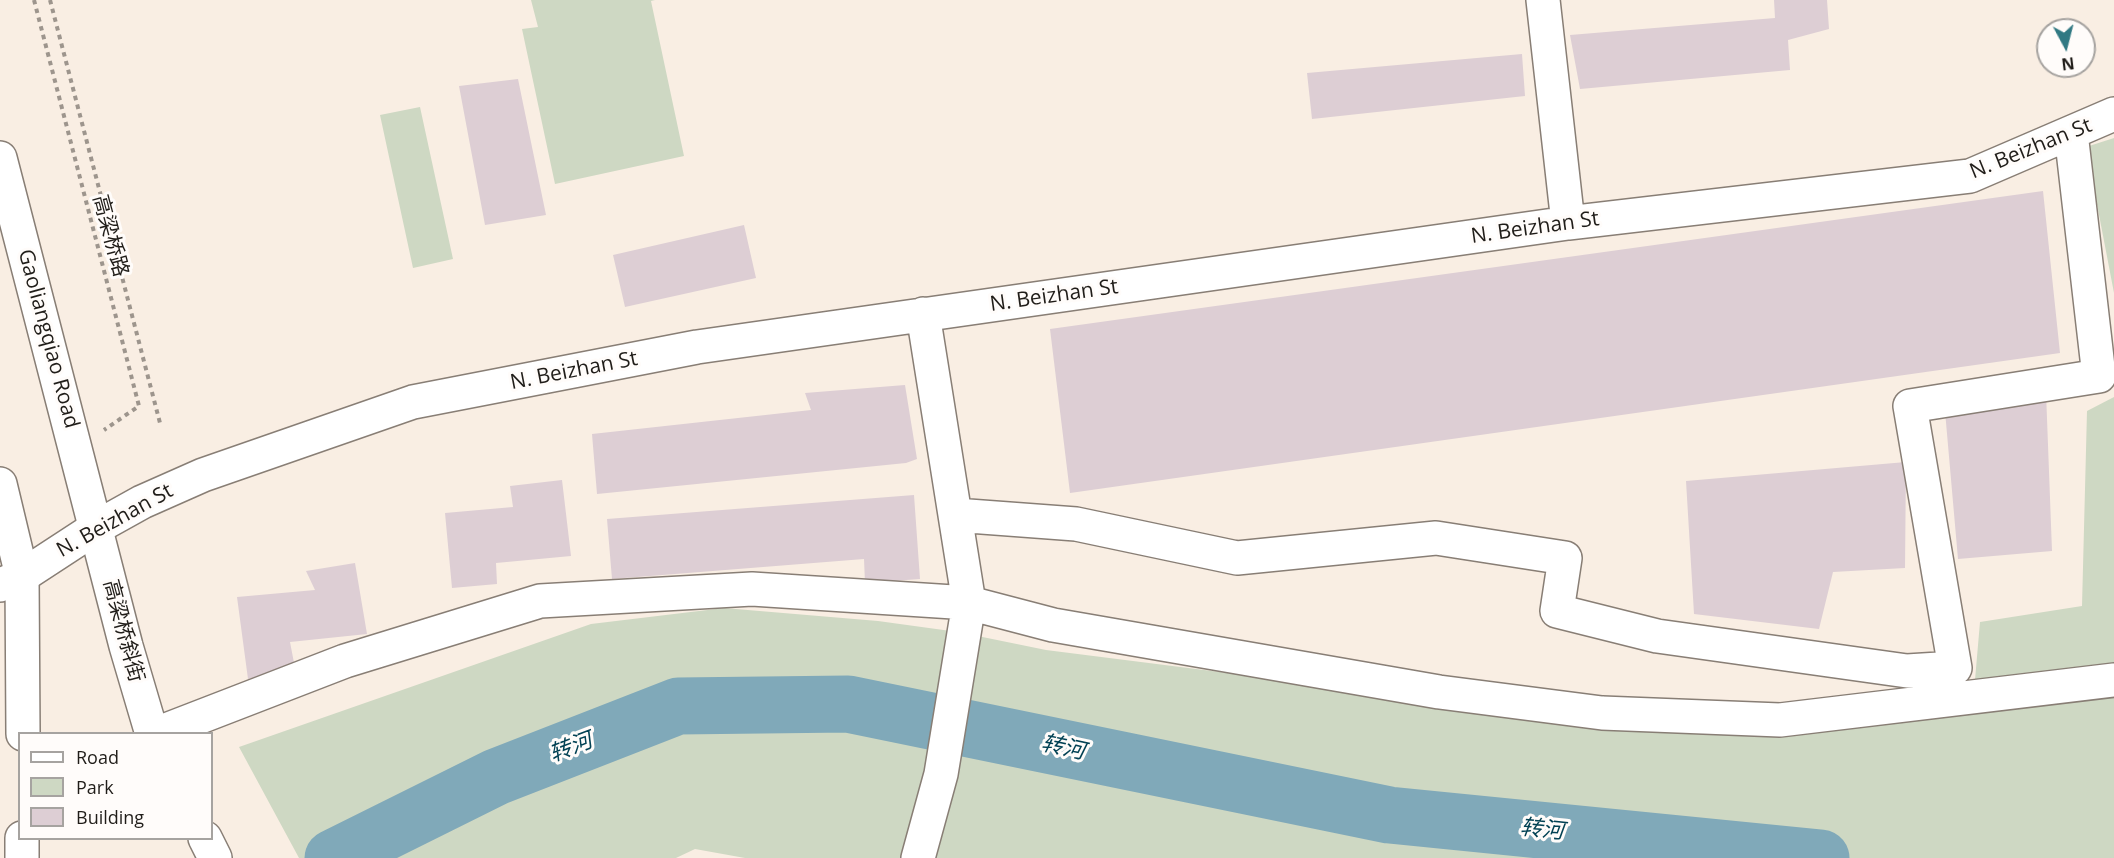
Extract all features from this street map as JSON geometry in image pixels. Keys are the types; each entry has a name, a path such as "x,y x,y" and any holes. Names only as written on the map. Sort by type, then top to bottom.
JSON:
{"street":[{"path":"1543,0 1568,223"},
{"name":"N. Beizhan St","path":"11,581 97,527 142,502 203,475 413,402 697,347 923,314 1568,223 1970,176 2114,114"},
{"path":"956,515 1076,524 1237,558 1436,538 1565,558 1557,610 1657,636 1907,671 1955,668 1910,406 2099,376 2071,133"},
{"name":"Gaoliangqiao Road","path":"0,158 97,527"},
{"path":"918,858 941,774 969,603 923,314"},
{"path":"0,484 11,581 22,732"},
{"name":"高梁桥斜街","path":"97,527 126,646 153,732"},
{"path":"159,732 345,661 540,601 752,590 969,603 1053,625 1439,692 1602,713 1780,720 2114,680"},
{"path":"206,840 215,858"}],"path":[{"name":"高梁桥路","path":"33,0 139,406 77,450"},
{"path":"50,0 160,423"}],"green space":[{"path":"531,0 655,0 651,1 684,156 555,184 522,29 538,27"},
{"path":"420,107 453,259 413,268 380,115"},
{"path":"2114,138 2114,293 2086,147"},
{"path":"2114,397 2114,858 745,858 695,849 676,858 299,858 239,747 591,624 724,608 878,621 958,632 1046,650 1615,722 1932,688 1975,680 1980,622 2082,606 2087,411"}],"building":[{"path":"1774,0 1827,0 1829,29 1788,40 1790,70 1580,89 1570,35 1775,18"},
{"path":"1522,54 1525,96 1312,119 1307,73"},
{"path":"518,79 546,215 485,225 459,86"},
{"path":"2043,191 2060,353 1070,493 1050,329"},
{"path":"744,225 756,278 625,307 613,255"},
{"path":"905,385 917,459 906,463 597,494 592,434 811,410 805,393"},
{"path":"2046,392 2052,551 1958,559 1945,411"},
{"path":"1906,462 1905,568 1833,572 1819,629 1694,614 1686,481"},
{"path":"562,480 571,556 496,563 497,584 452,588 445,513 513,507 510,486"},
{"path":"914,495 920,579 865,583 864,559 612,579 607,519"},
{"path":"355,563 367,634 290,642 295,668 248,679 237,597 315,590 306,571"}],"waterway":[{"name":"转河","path":"333,858 496,777 678,706 848,704 1389,815 1821,858"}]}
